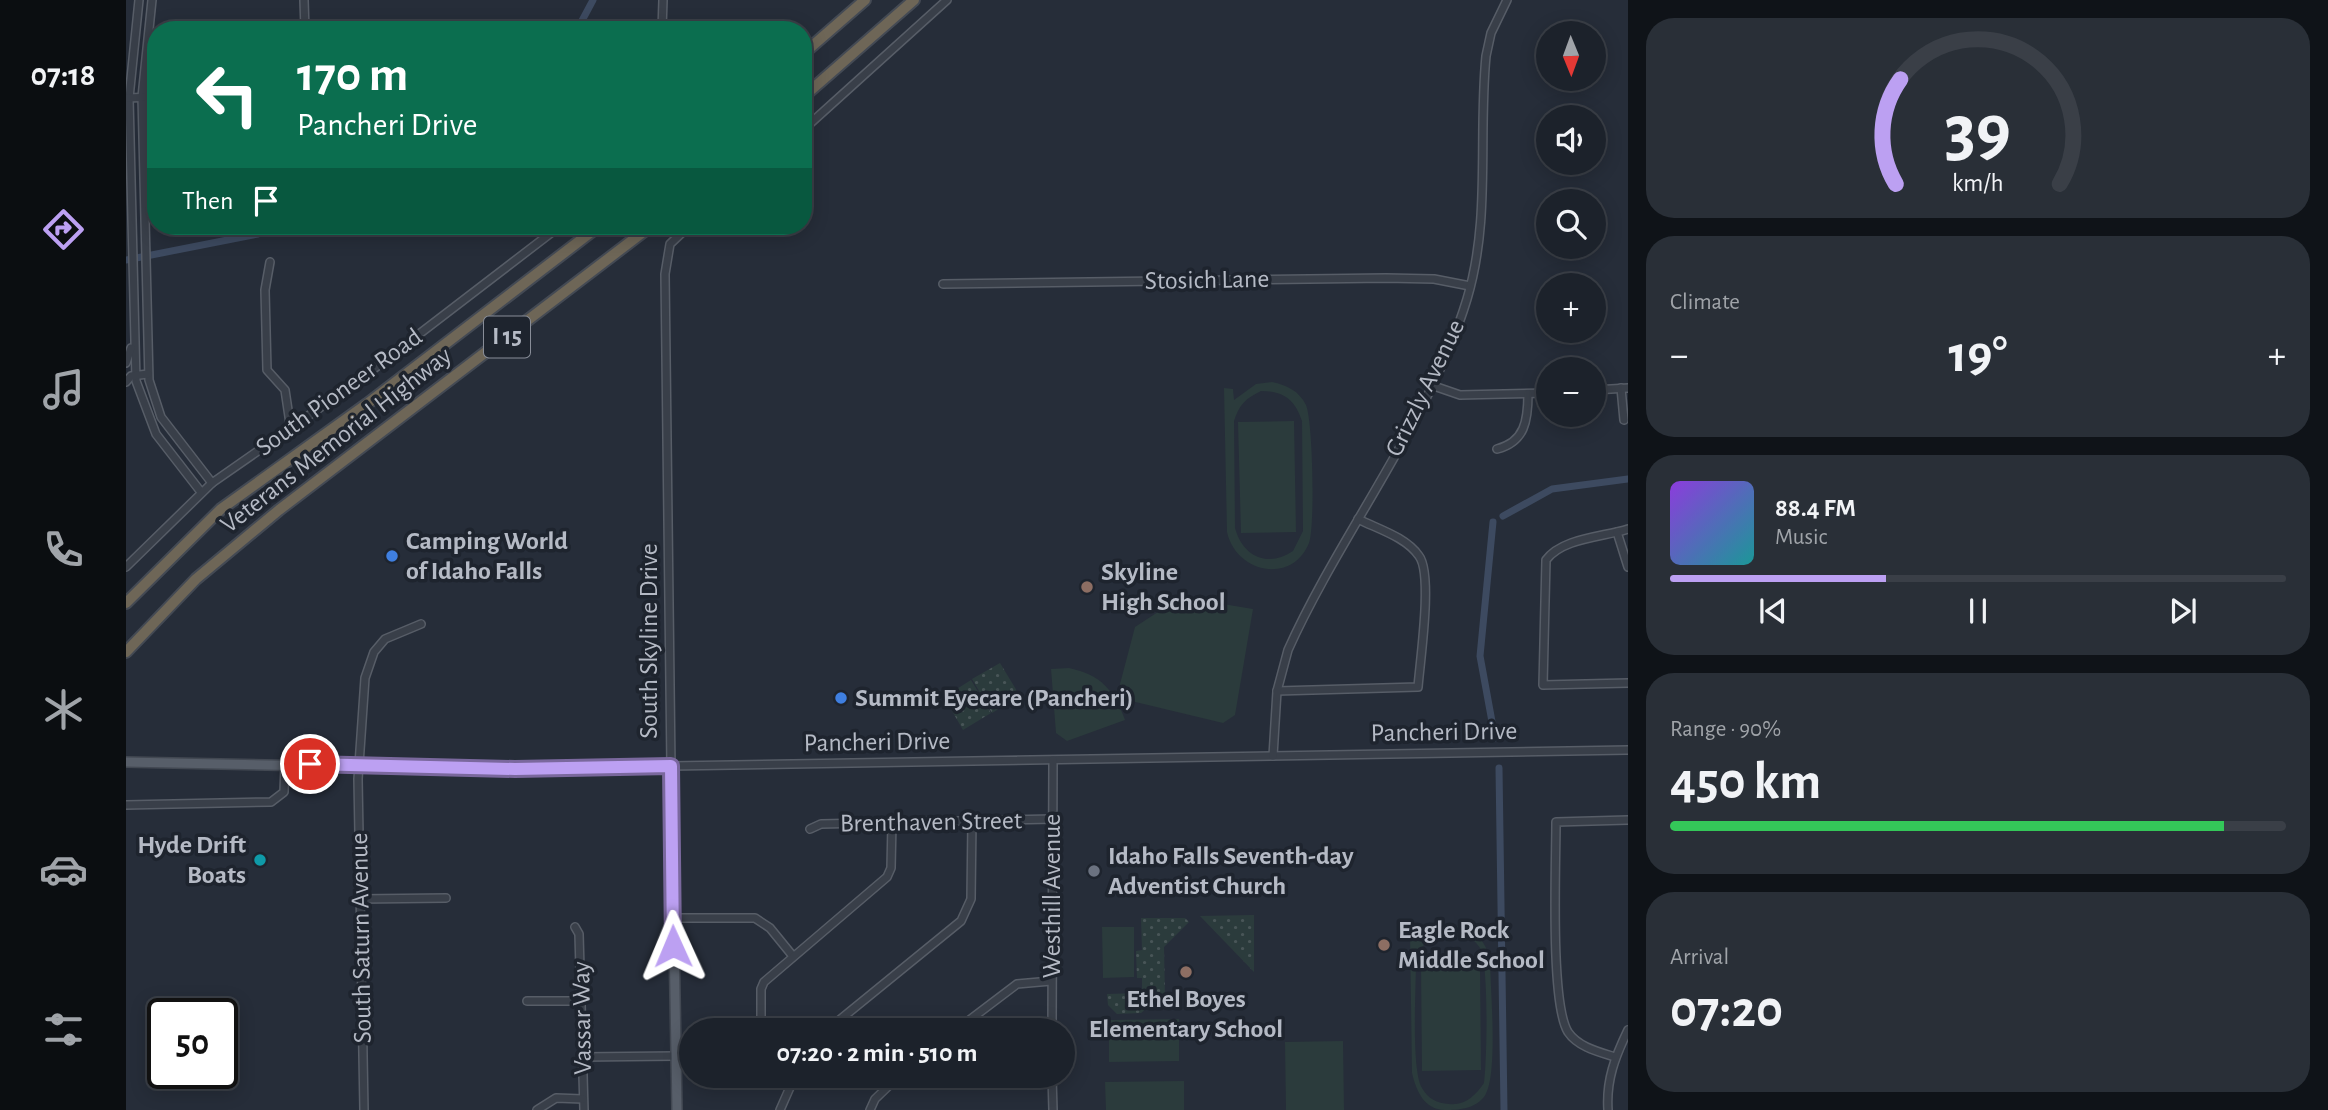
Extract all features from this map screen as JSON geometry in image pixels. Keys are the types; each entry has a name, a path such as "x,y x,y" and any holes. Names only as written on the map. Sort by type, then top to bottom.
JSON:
{"highway":[{"path":"812,46 865,0"},
{"path":"812,89 914,0"},
{"name":"Veterans Memorial Highway","path":"126,603 221,509 367,404 587,235"},
{"name":"Veterans Memorial Highway","path":"126,652 196,579 279,510 640,235"}],"main road":[{"name":"Pancheri Drive","path":"126,762 515,769 671,766"},
{"name":"South Skyline Drive","path":"671,766 677,1110"}],"street":[{"path":"139,0 128,98 134,333 130,376 156,434 201,492"},
{"path":"150,21 152,0"},
{"path":"304,0 305,21"},
{"path":"812,122 947,0"},
{"name":"Grizzly Avenue","path":"1273,756 1277,691 1295,635 1431,385 1456,330 1470,286 1483,217 1486,56 1491,33 1507,0"},
{"path":"663,21 664,2"},
{"path":"147,48 142,97 148,374 152,396 161,417 212,484"},
{"path":"128,98 147,97"},
{"name":"South Pioneer Road","path":"126,567 201,492 291,430 548,235"},
{"name":"South Skyline Drive","path":"671,766 666,256 670,244 680,235"},
{"path":"270,262 265,290 267,370 285,390 291,430"},
{"name":"Stosich Lane","path":"943,284 1386,278 1434,279 1470,286"},
{"path":"126,363 134,333"},
{"path":"130,376 148,374"},
{"path":"1431,385 1460,395 1536,394"},
{"path":"1606,389 1625,388 1624,420"},
{"path":"1497,449 1510,445 1517,439 1528,415 1528,394"},
{"path":"1277,691 1418,687 1424,619 1424,564 1410,547 1358,519"},
{"path":"1628,529 1572,543 1552,552 1546,560 1543,685 1628,684"},
{"path":"1617,532 1628,567"},
{"name":"South Saturn Avenue","path":"364,1110 359,766 367,665 385,639 421,624"},
{"name":"Pancheri Drive","path":"671,766 1628,750"},
{"name":"Westhill Avenue","path":"1052,1018 1053,760"},
{"path":"126,805 271,802 284,792 285,763"},
{"name":"Brenthaven Street","path":"810,829 821,824 1053,819"},
{"path":"1615,1057 1583,1046 1569,1034 1562,1018 1557,956 1556,822 1628,820"},
{"path":"842,1018 961,921 971,899 972,821"},
{"path":"761,1018 761,989 792,955 887,877 891,868 892,823"},
{"path":"360,899 446,898"},
{"path":"673,918 755,918 770,928 792,955"},
{"name":"Vassar Way","path":"575,927 579,934 584,1110"},
{"path":"972,1018 1017,984 1051,981"},
{"path":"527,1001 582,1001"},
{"path":"1608,1110 1608,1085 1615,1057 1628,1030"},
{"path":"583,1056 675,1056"},
{"path":"780,1110 790,1088"},
{"path":"870,1110 875,1100 887,1088"},
{"path":"1052,1088 1053,1110"},
{"path":"537,1110 556,1098 583,1099"}],"shaded area":[{"path":"1272,382 1292,389 1303,400 1308,415 1312,452 1311,533 1309,543 1301,556 1290,565 1278,569 1252,565 1232,546 1227,532 1224,388 1233,389 1234,400 1256,384","holes":["1261,391 1288,398 1296,407 1302,421 1303,531 1293,551 1275,559 1266,559 1250,553 1235,528 1234,421 1247,399"]},
{"path":"1294,421 1296,532 1241,533 1238,422"},
{"path":"1181,597 1253,609 1235,715 1223,723 1123,699 1120,684 1135,627"},
{"path":"1000,663 1020,696 992,713 972,679"},
{"path":"1069,668 1090,675 1105,685 1116,700 1125,720 1067,741 1056,733 1051,669"},
{"path":"971,680 991,713 963,730 944,697"},
{"path":"1254,915 1254,972 1200,916"},
{"path":"1141,918 1185,918 1189,922 1164,947 1165,999 1147,1000 1147,1008 1141,1013 1117,1014 1108,1005 1107,994 1142,993 1142,978 1137,978 1136,951 1142,950"},
{"path":"1445,925 1468,929 1484,943 1490,958 1493,1031 1489,1086 1484,1097 1466,1108 1445,1110 1432,1107 1422,1098 1412,1073 1410,934 1424,935","holes":["1443,932 1459,933 1476,943 1483,957 1485,972 1484,1083 1470,1099 1455,1104 1437,1101 1424,1092 1416,1064 1416,962 1420,951 1429,940"]},
{"path":"1102,927 1134,927 1134,977 1103,978"},
{"path":"1421,964 1480,964 1481,1070 1422,1071"},
{"path":"1179,1019 1179,1061 1109,1062 1109,1020"},
{"path":"1343,1041 1344,1110 1286,1110 1285,1042"},
{"path":"1184,1081 1184,1110 1106,1110 1105,1082"}],"waterway":[{"path":"582,21 593,0"},
{"path":"126,260 253,235"},
{"path":"1503,516 1552,489 1628,479"},
{"path":"1493,522 1480,656 1495,738"},
{"path":"1499,768 1504,1110"}],"place":[{"name":"Camping World of Idaho Falls","path":"392,556"},
{"name":"Skyline High School","path":"1087,587"},
{"name":"Summit Eyecare (Pancheri)","path":"841,698"},
{"name":"Hyde Drift Boats","path":"260,860"},
{"name":"Idaho Falls Seventh-day Adventist Church","path":"1094,871"},
{"name":"Eagle Rock Middle School","path":"1384,945"},
{"name":"Ethel Boyes Elementary School","path":"1186,972"}],"route":[{"path":"310,764 442,769 671,766 673,946"}]}
